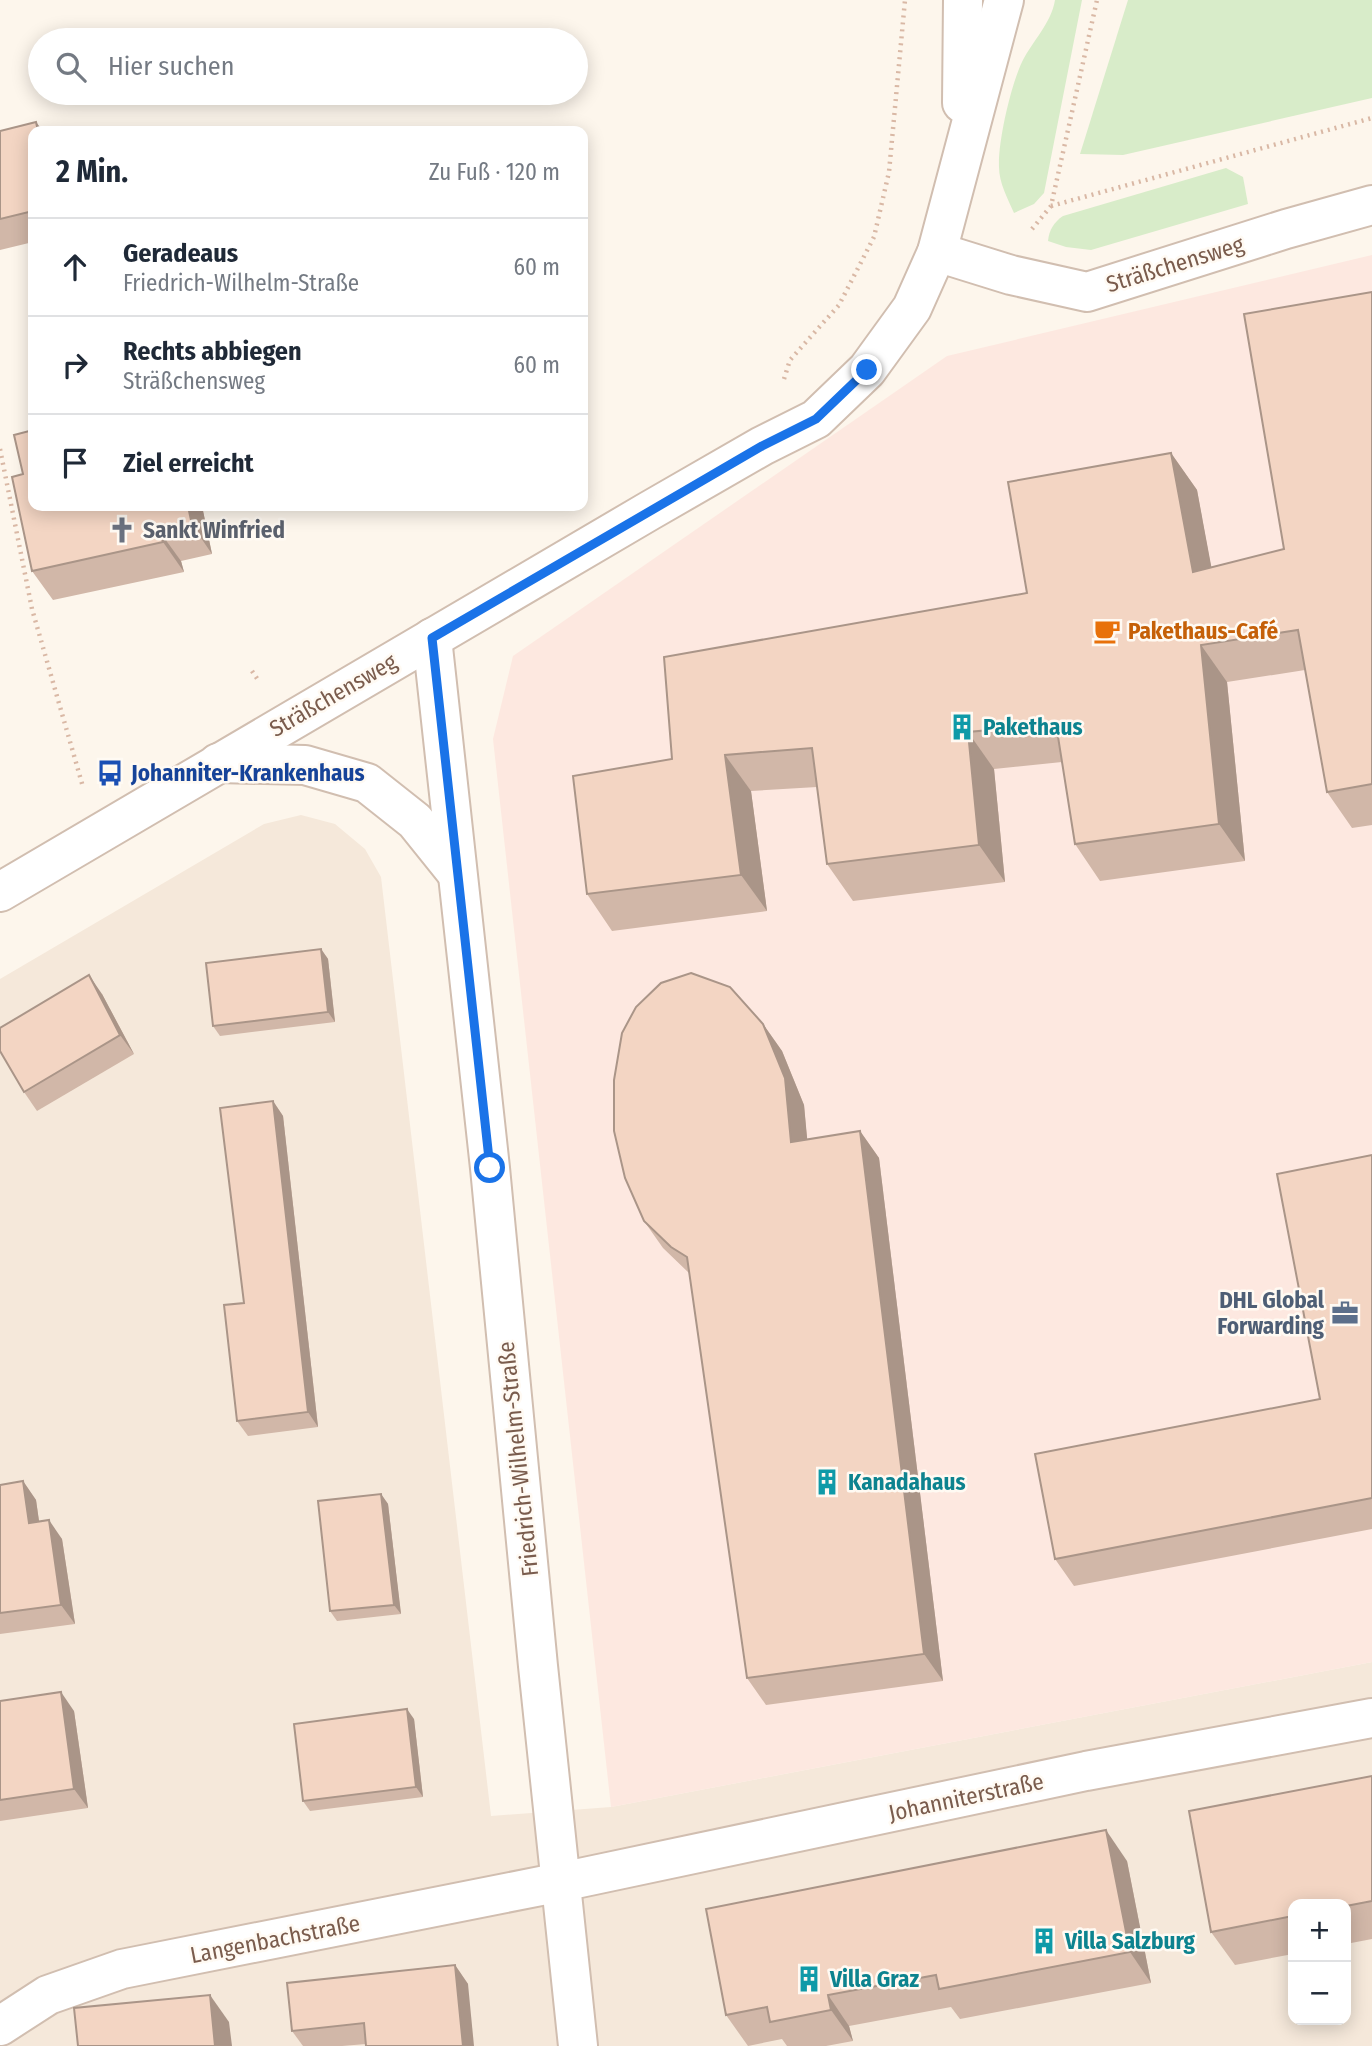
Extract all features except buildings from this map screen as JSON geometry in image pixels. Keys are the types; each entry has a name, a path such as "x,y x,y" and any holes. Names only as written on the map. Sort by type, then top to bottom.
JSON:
{"street":[{"name":"Sträßchensweg","path":"962,0 962,157"},
{"name":"Sträßchensweg","path":"0,892 762,446 816,419 867,370 912,308 937,252 1004,0"},
{"name":"Sträßchensweg","path":"937,252 1011,275 1087,292 1286,229 1372,205"},
{"name":"Friedrich-Wilhelm-Straße","path":"432,638 488,1154 578,2046"},
{"path":"218,763 305,765 367,783 415,821 456,872"},
{"name":"Johanniterstraße","path":"561,1882 1086,1772 1372,1718"},
{"name":"Langenbachstraße","path":"0,2026 48,1995 122,1969 561,1882"}],"path":[{"path":"790,360 839,305 874,237 889,172 905,0"},
{"path":"1011,275 1030,232 1051,206 1097,0"},
{"path":"1051,206 1372,118"},
{"path":"0,449 32,609 80,777"},
{"path":"252,671 258,680"}],"shaded area":[{"path":"1372,255 1372,1662 611,1807 493,739 513,656 947,356"},
{"path":"301,815 335,824 365,849 381,877 491,1816 611,1807 1372,1662 1372,2046 0,2046 0,979 264,824"}],"green space":[{"path":"1055,0 1082,0 1044,193 1034,204 1014,213 999,173 1003,128 1022,62 1050,17"},
{"path":"1128,0 1372,0 1372,98 1123,155 1080,154"},
{"path":"1226,168 1243,177 1248,204 1091,250 1066,247 1048,241 1052,227 1063,216"}],"place":[{"name":"Sankt Winfried","path":"122,530"},
{"name":"Pakethaus-Café","path":"1107,631"},
{"name":"Pakethaus","path":"962,727"},
{"name":"Johanniter-Krankenhaus","path":"110,773"},
{"name":"DHL Global Forwarding","path":"1345,1313"},
{"name":"Kanadahaus","path":"827,1482"},
{"name":"Villa Salzburg","path":"1044,1941"},
{"name":"Villa Graz","path":"809,1979"}],"route":[{"path":"490,1168 432,638 649,510 762,446 816,419 867,370"}]}
